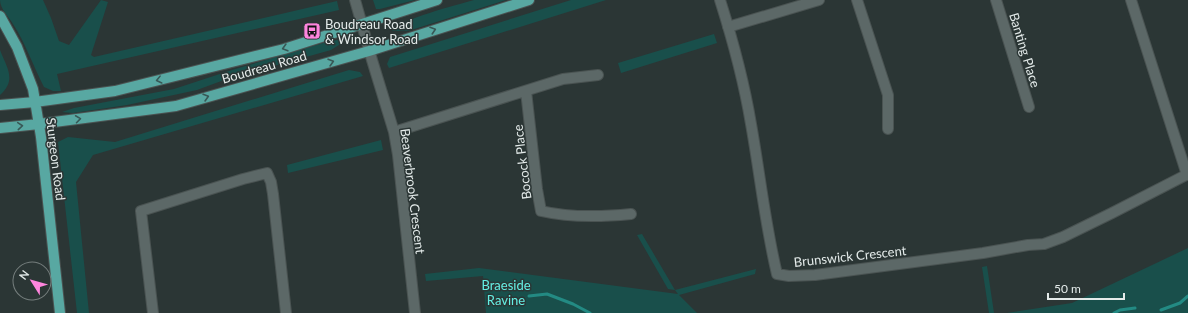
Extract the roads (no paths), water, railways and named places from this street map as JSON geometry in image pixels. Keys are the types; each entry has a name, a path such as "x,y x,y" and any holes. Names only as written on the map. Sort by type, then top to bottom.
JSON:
{"main road":[{"name":"Boudreau Road","path":"0,105 35,102 115,91 284,49 437,0"},
{"name":"Boudreau Road","path":"0,128 176,106 369,51 529,0"},
{"name":"Sturgeon Road","path":"0,16 17,47 33,89 47,184 60,313"}],"street":[{"name":"Beaverbrook Crescent","path":"355,0 394,132 398,155 415,313"},
{"name":"Brunswick Crescent","path":"720,0 744,82 752,125 770,247 777,274 789,276 815,275 983,254 1028,245 1044,244 1063,237 1187,174"},
{"path":"728,27 819,0"},
{"path":"857,0 888,95 888,129"},
{"name":"Banting Place","path":"996,0 1029,107"},
{"path":"1131,0 1187,174"},
{"path":"394,132 564,79 598,75"},
{"name":"Bocock Place","path":"526,91 537,189 541,211 558,215 596,217 631,214"},
{"path":"153,313 141,211 243,179 268,173 271,182 286,313"}],"waterway":[{"path":"529,296 547,294 573,304 590,313"},
{"path":"1161,310 1180,303 1188,296"},
{"path":"1114,313 1120,310 1135,308"}],"place":[{"name":"Boudreau Road & Windsor Road","path":"312,31"}],"park label":[{"name":"Braeside Ravine","path":"506,292"}]}
